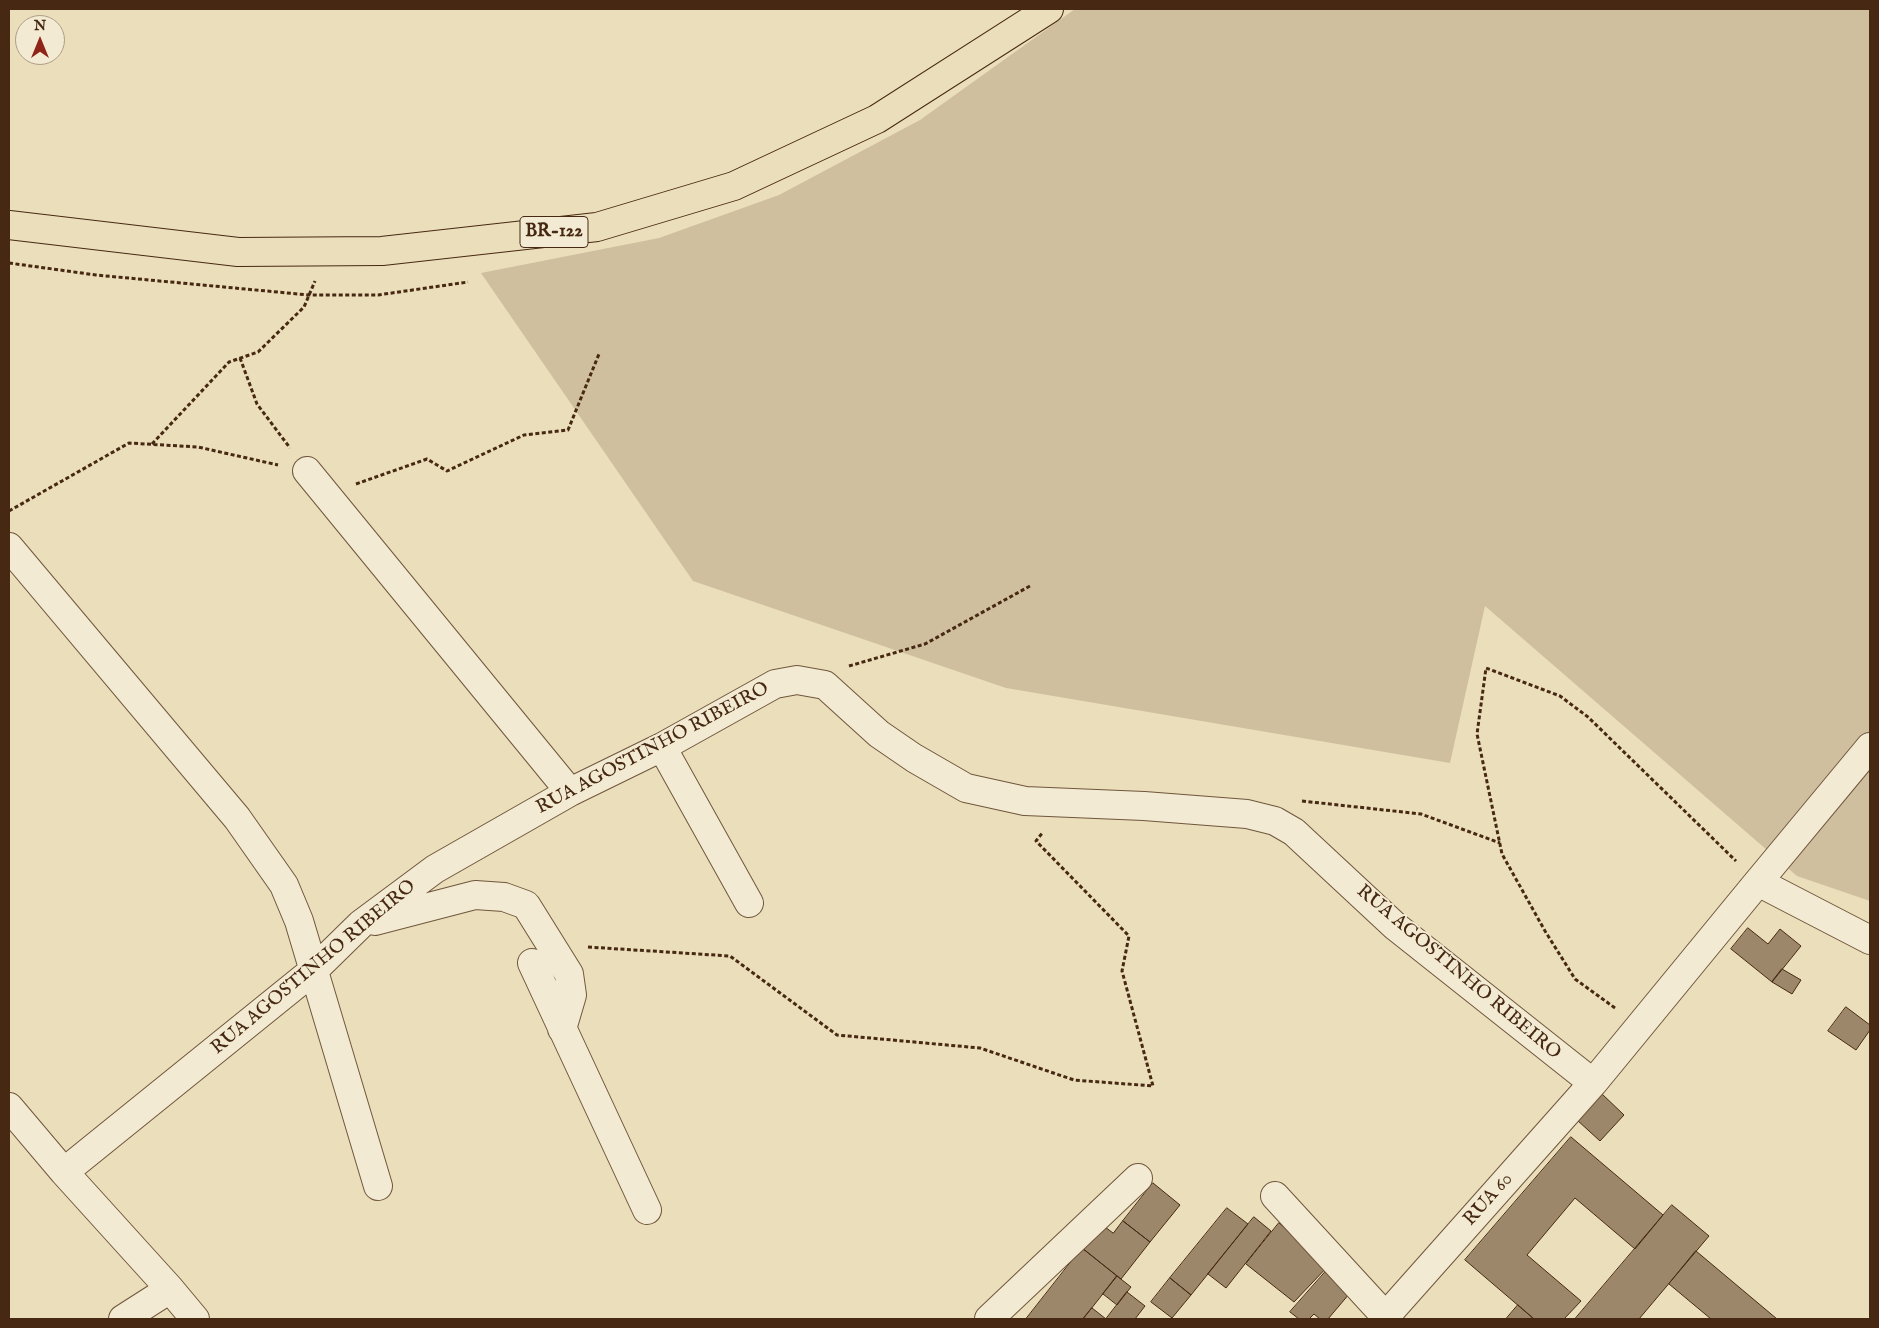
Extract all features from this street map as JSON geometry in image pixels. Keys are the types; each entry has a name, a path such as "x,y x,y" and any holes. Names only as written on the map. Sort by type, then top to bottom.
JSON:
{"highway":[{"name":"BR-122","path":"9,225 238,252 382,251 597,227 734,186 877,119 1048,9"}],"street":[{"path":"307,471 570,792"},
{"path":"9,547 237,818 284,885 299,920 378,1186"},
{"name":"RUA AGOSTINHO RIBEIRO","path":"64,1172 314,970 361,924 435,869 570,792 662,747 775,684 798,680 825,685 879,734 914,758 966,788 1025,801 1144,806 1247,814 1275,821 1294,832 1395,926 1592,1083"},
{"path":"662,747 749,903"},
{"name":"RUA 60","path":"1275,1196 1386,1318 1592,1083 1870,747"},
{"path":"1758,882 1870,940"},
{"path":"361,924 475,895 504,897 526,906 562,1029 646,1210"},
{"path":"9,1107 64,1172 196,1319"},
{"path":"991,1319 1138,1178"},
{"path":"123,1319 170,1289"}],"path":[{"path":"151,444 228,362 258,352 304,307 326,252"},
{"path":"9,264 96,275 309,295 378,295 468,282"},
{"path":"327,495 427,459 447,471 524,436 568,430 599,354"},
{"path":"240,358 257,404 307,471"},
{"path":"9,511 129,443 198,447 307,471"},
{"path":"843,667 925,644 1030,586"},
{"path":"1639,1026 1575,979 1545,931 1502,854 1477,734 1486,668 1560,696 1588,717 1758,882"},
{"path":"1298,800 1421,814 1500,843"},
{"path":"541,954 730,956 837,1035 980,1048 1074,1080 1153,1086 1122,971 1129,936 1036,841 1067,803"}],"shaded area":[{"path":"1075,9 1870,9 1870,901 1797,876 1485,606 1450,763 1006,688 693,581 481,273 659,238 779,195 920,120"}],"building":[{"path":"1748,928 1768,944 1780,929 1801,946 1772,982 1731,949"},
{"path":"1782,969 1801,980 1792,994 1772,982"},
{"path":"1846,1007 1870,1025 1870,1030 1856,1050 1828,1031"},
{"path":"1601,1093 1624,1115 1600,1141 1577,1120"},
{"path":"1571,1137 1663,1215 1635,1249 1575,1198 1527,1255 1581,1301 1564,1319 1534,1319 1465,1260"},
{"path":"1153,1183 1180,1205 1150,1242 1123,1221"},
{"path":"1672,1205 1709,1236 1639,1319 1575,1319"},
{"path":"1227,1208 1248,1224 1191,1295 1170,1278"},
{"path":"1254,1217 1271,1231 1226,1288 1208,1274"},
{"path":"1123,1221 1150,1242 1121,1279 1082,1248 1101,1224 1113,1233"},
{"path":"1279,1223 1330,1264 1294,1302 1246,1264"},
{"path":"1082,1248 1117,1276 1083,1319 1026,1319"},
{"path":"1696,1251 1777,1319 1711,1319 1669,1284"},
{"path":"1342,1253 1366,1274 1328,1319 1320,1319 1314,1314 1309,1319 1299,1319 1290,1312"},
{"path":"1117,1276 1131,1287 1117,1305 1103,1294"},
{"path":"1170,1278 1191,1295 1172,1318 1151,1302"},
{"path":"1127,1292 1145,1306 1135,1319 1106,1319"},
{"path":"1518,1305 1534,1319 1506,1319"},
{"path":"1092,1308 1106,1319 1083,1319"}]}
